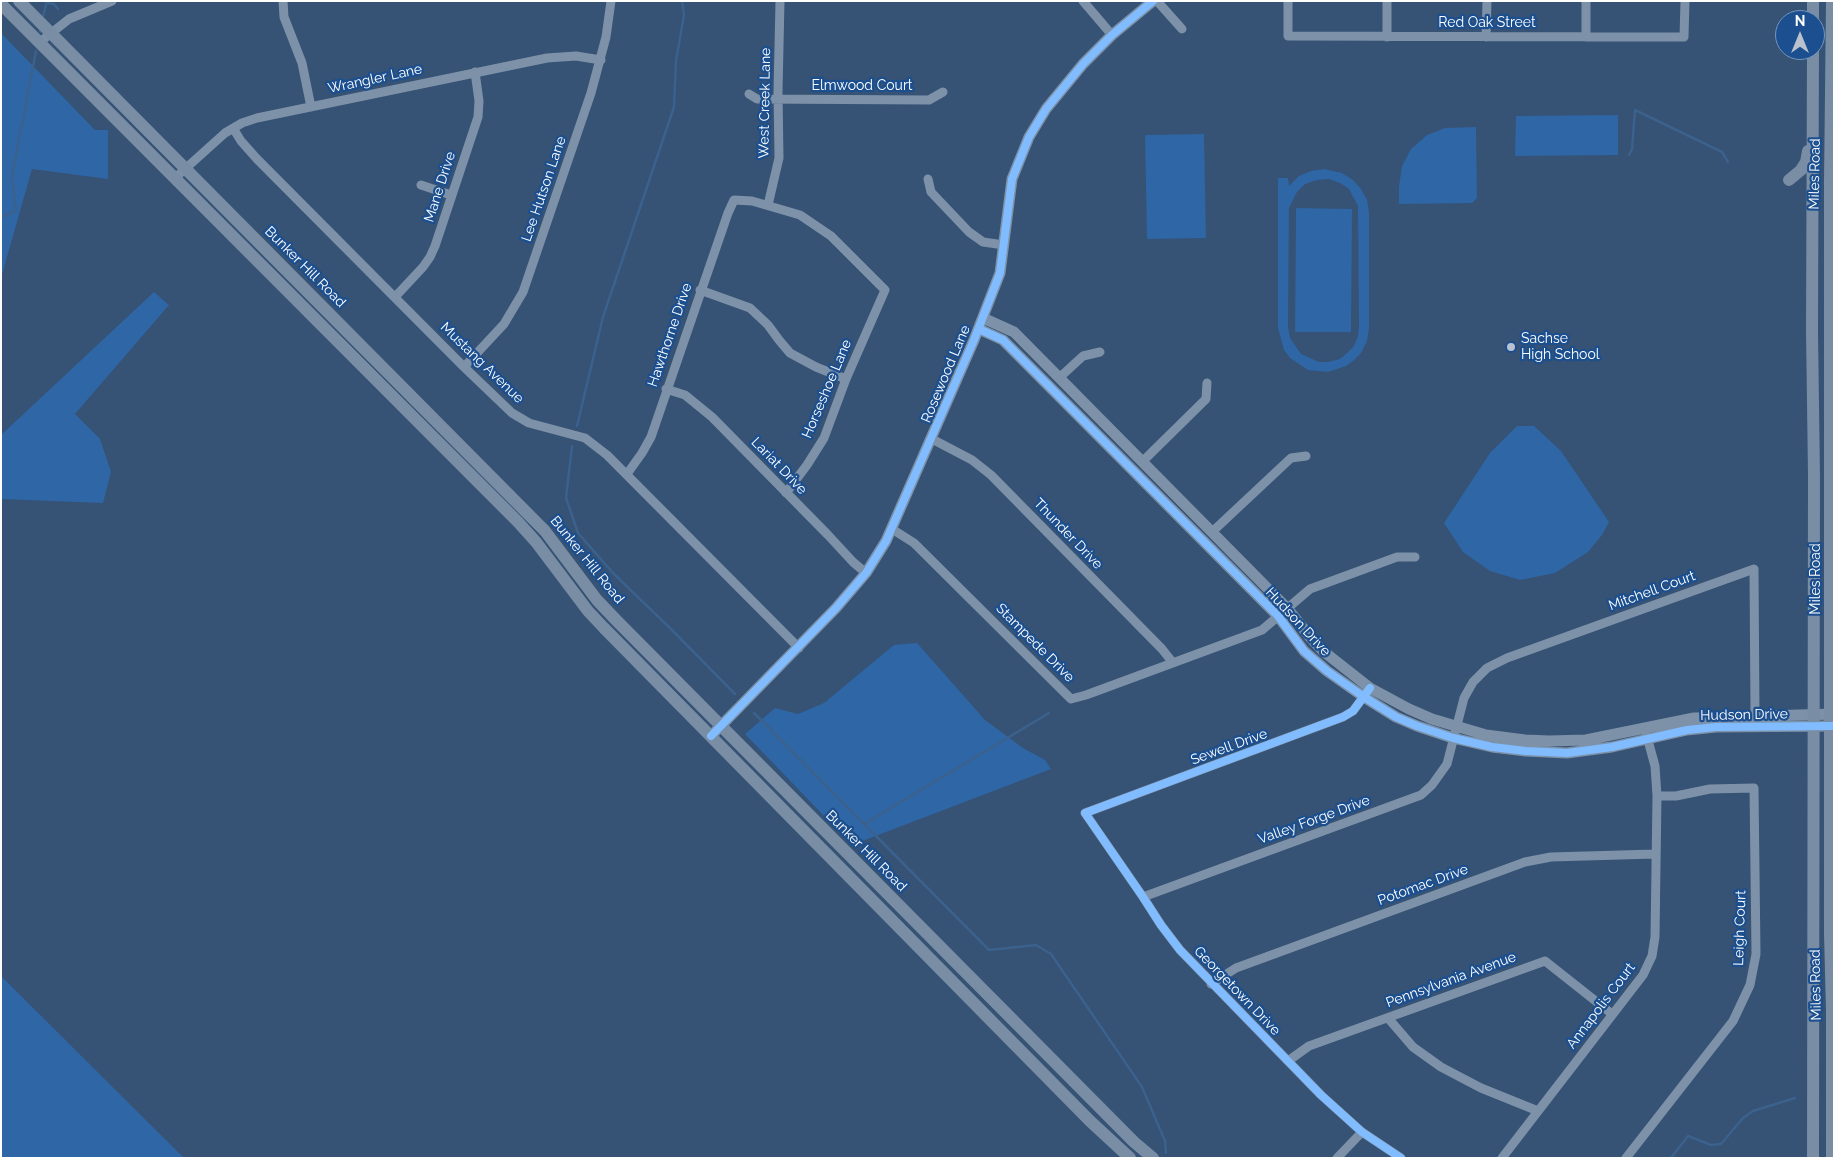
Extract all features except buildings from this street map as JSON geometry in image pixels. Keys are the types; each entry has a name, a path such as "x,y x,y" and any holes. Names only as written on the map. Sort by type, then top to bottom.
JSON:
{"main road":[{"name":"Bunker Hill Road","path":"19,1 545,531 597,600 1132,1140 1153,1158"},
{"name":"Bunker Hill Road","path":"1,4 518,522 536,542 588,611 1090,1121 1130,1158"},
{"name":"Miles Road","path":"1832,1158 1831,575 1833,4"},
{"name":"Miles Road","path":"1813,60 1813,1158"},
{"path":"1789,180 1801,170 1806,162 1812,134"},
{"path":"1814,575 1831,575"}],"street":[{"path":"40,42 69,19 112,1"},
{"path":"283,1 284,17 302,63 310,107"},
{"name":"Lee Hutson Lane","path":"464,367 504,324 523,292 585,110 600,60 611,1"},
{"name":"West Creek Lane","path":"768,205 779,158 780,1"},
{"path":"1083,1 1112,35"},
{"name":"Rosewood Lane","path":"711,736 722,727 836,608 866,573 886,541 932,439 1000,273 1012,179 1029,137 1046,109 1083,64 1112,35 1153,1"},
{"path":"1158,1 1182,29"},
{"name":"Red Oak Street","path":"1288,1 1288,36 1486,37 1684,37 1685,1"},
{"path":"1387,1 1387,36"},
{"path":"1486,37 1487,1"},
{"path":"1586,1 1586,36"},
{"path":"1813,3 1833,4"},
{"name":"Wrangler Lane","path":"175,178 215,140 233,128 257,118 559,56 576,56 600,60"},
{"name":"Mane Drive","path":"394,297 430,258 478,117 479,101 475,72"},
{"name":"Elmwood Court","path":"749,94 757,99 778,100 929,100 943,92"},
{"name":"Mustang Avenue","path":"233,128 241,141 257,159 512,413 529,423 585,438 607,455 799,648"},
{"path":"928,179 931,192 969,232 983,242 1004,246"},
{"path":"1812,181 1832,181"},
{"path":"421,185 451,195"},
{"name":"Hawthorne Drive","path":"627,474 651,438 700,290 734,200 752,201 768,205"},
{"name":"Horseshoe Lane","path":"768,205 800,215 831,236 885,290 846,379 824,438 786,493"},
{"path":"700,290 750,308 768,325 790,353 816,367 846,379"},
{"name":"Hudson Drive","path":"981,323 1014,332 1287,608 1323,651 1367,693 1396,717 1417,726 1454,732 1549,741 1586,740 1694,718 1755,715 1812,721"},
{"name":"Hudson Drive","path":"981,323 1003,340 1278,616 1304,651 1328,671 1367,693"},
{"path":"1059,378 1083,356 1100,352"},
{"path":"1813,382 1832,382"},
{"path":"1143,461 1206,399 1207,383"},
{"name":"Lariat Drive","path":"666,389 685,395 712,417 852,562 866,573"},
{"name":"Thunder Drive","path":"932,439 972,460 991,475 1162,649 1173,663"},
{"path":"1212,532 1291,458 1306,456"},
{"name":"Stampede Drive","path":"892,529 921,549 1072,699 1262,630 1310,589 1396,557 1415,557"},
{"name":"Mitchell Court","path":"1454,732 1464,698 1473,682 1487,668 1507,658 1754,569 1755,715"},
{"name":"Sewell Drive","path":"1085,813 1328,723 1353,711 1367,693"},
{"name":"Hudson Drive","path":"1454,732 1492,746 1526,751 1567,753 1612,747 1687,730 1832,720"},
{"name":"Annapolis Court","path":"1502,1158 1643,974 1652,956 1655,937 1656,796 1655,766 1645,728"},
{"name":"Valley Forge Drive","path":"1143,897 1421,795 1436,781 1447,764 1454,732"},
{"name":"Leigh Court","path":"1626,1158 1733,1021 1750,985 1756,954 1754,788 1710,789 1676,796 1656,796"},
{"name":"Georgetown Drive","path":"1085,813 1161,925 1180,950 1211,984 1322,1095 1362,1132 1401,1158"},
{"name":"Potomac Drive","path":"1211,984 1236,968 1524,862 1551,857 1655,854"},
{"name":"Pennsylvania Avenue","path":"1288,1061 1309,1046 1545,961 1612,1014"},
{"path":"1388,1018 1413,1047 1441,1067 1481,1088 1538,1111"},
{"path":"1337,1158 1362,1132"}],"shaded area":[{"path":"1,33 95,130 108,130 108,179 32,169 1,278"},
{"path":"1618,115 1618,155 1515,156 1516,116"},
{"path":"1476,127 1477,198 1472,203 1399,204 1402,166 1411,149 1427,135 1445,128"},
{"path":"1204,134 1206,238 1147,239 1145,135"},
{"path":"1324,169 1342,173 1353,180 1367,200 1369,212 1369,328 1367,341 1361,353 1354,360 1346,366 1328,372 1308,370 1290,358 1284,350 1278,328 1278,178 1288,178 1289,186 1299,176 1311,171","holes":["1329,179 1349,189 1358,206 1358,336 1354,346 1340,359 1319,362 1301,354 1290,338 1288,327 1289,208 1297,192 1305,184"]},
{"path":"1296,208 1352,209 1351,332 1295,332"},
{"path":"154,292 169,305 75,414 100,439 111,472 103,503 1,499 1,435"},
{"path":"1517,426 1534,426 1561,451 1609,522 1602,535 1588,552 1555,573 1520,580 1490,571 1463,552 1444,523 1490,453"},
{"path":"917,643 985,720 1023,748 1045,760 1051,769 852,845 745,734 775,708 798,714 824,703 894,645"},
{"path":"1,976 184,1158 1,1158"}],"waterway":[{"path":"43,16 47,1"},
{"path":"577,426 603,317 674,107 676,61 684,15 682,1"},
{"path":"47,3 54,4 58,9"},
{"path":"1,217 16,211 12,176 36,51"},
{"path":"1629,155 1632,149 1635,110 1722,152 1728,162"},
{"path":"572,446 566,498 578,533 613,573 735,694"},
{"path":"754,713 989,950 1036,945 1051,954 1142,1087 1165,1141 1166,1153"},
{"path":"864,824 1049,713"},
{"path":"1671,1158 1688,1136 1711,1145 1721,1144 1743,1118 1753,1111 1795,1098"}],"cycle path":[{"path":"711,736 836,608 866,573 886,541 974,340 1000,273 1012,179 1029,137 1046,109 1083,64 1112,35 1153,1"},
{"path":"979,329 1003,340 1278,616 1304,651 1327,671 1396,717 1453,738 1492,747 1567,753 1612,747 1687,730 1716,727 1834,726"},
{"path":"1370,688 1353,711 1343,717 1085,813 1180,950 1321,1095 1362,1132 1401,1158"}],"place":[{"name":"Sachse High School","path":"1511,347"}]}
